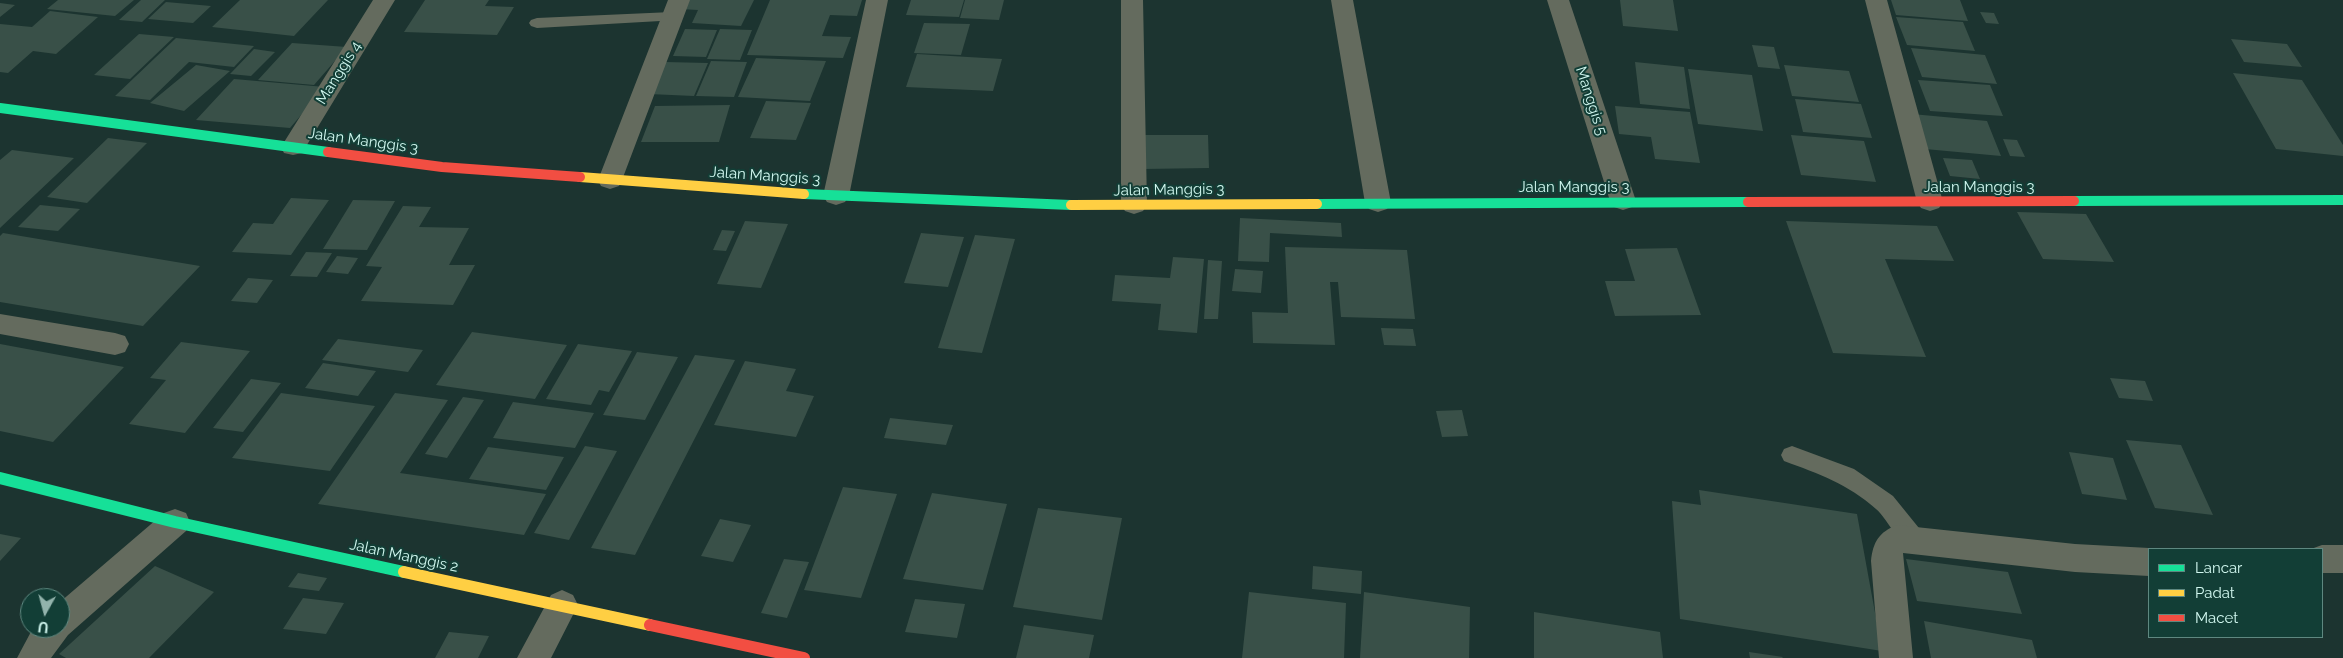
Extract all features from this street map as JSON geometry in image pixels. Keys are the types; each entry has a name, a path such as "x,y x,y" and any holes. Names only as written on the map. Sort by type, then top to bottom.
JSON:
{"street":[{"name":"Manggis 4","path":"293,147 384,0"},
{"path":"836,196 876,0"},
{"path":"1132,0 1134,205"},
{"path":"1342,0 1378,203"},
{"name":"Manggis 5","path":"1558,0 1623,201"},
{"path":"1876,0 1930,202"},
{"path":"610,180 675,9"},
{"name":"Jalan Manggis 3","path":"0,108 442,167 836,196 1035,205 1623,201 2343,200"},
{"path":"0,324 116,344"},
{"name":"Jalan Manggis 2","path":"0,478 175,522 804,658"},
{"path":"70,614 175,522"},
{"path":"1896,658 1887,561 1888,548 1898,540 1916,540 2005,551 2148,562"},
{"path":"2323,559 2343,559"},
{"path":"534,658 562,605"},
{"path":"34,658 45,638"}],"lane":[{"path":"537,23 675,9"},
{"path":"1792,455 1846,475 1885,503 1916,540"}],"building":[{"path":"58,0 134,0 115,16 47,9"},
{"path":"141,0 165,0 142,22 119,20"},
{"path":"240,0 328,0 294,36 212,27"},
{"path":"425,0 489,0 485,6 514,7 497,35 404,32"},
{"path":"686,0 754,0 741,26 692,23 698,10 680,9"},
{"path":"770,0 862,0 857,16 830,15 822,36 851,37 843,58 747,55"},
{"path":"911,0 964,0 959,17 906,15"},
{"path":"965,0 1004,0 999,20 960,18"},
{"path":"1620,0 1673,0 1678,31 1623,26"},
{"path":"1891,0 1960,0 1968,21 1896,15"},
{"path":"166,2 211,6 193,23 148,19"},
{"path":"0,3 15,5 0,17"},
{"path":"50,11 98,17 56,54 33,51 8,73 0,72 0,24 32,27"},
{"path":"1980,12 1994,13 1999,24 1986,23"},
{"path":"1896,17 1963,22 1975,51 1907,45"},
{"path":"924,23 970,24 961,55 914,53"},
{"path":"685,29 717,30 706,57 673,56"},
{"path":"720,29 752,30 740,60 707,59"},
{"path":"139,34 174,37 130,79 94,75"},
{"path":"176,38 254,46 234,67 189,62 150,100 115,96"},
{"path":"2231,39 2287,44 2302,67 2244,62"},
{"path":"292,43 347,47 314,85 258,80"},
{"path":"1752,45 1774,47 1780,69 1758,67"},
{"path":"1911,48 1985,55 1997,84 1922,77"},
{"path":"254,49 275,52 251,76 230,74"},
{"path":"917,54 1002,59 993,91 906,87"},
{"path":"756,58 826,61 810,101 738,97"},
{"path":"711,61 747,62 734,97 696,96"},
{"path":"665,62 708,63 694,96 649,94"},
{"path":"1635,62 1684,67 1690,109 1640,104"},
{"path":"196,65 230,71 184,111 150,103"},
{"path":"1784,65 1849,71 1859,102 1792,96"},
{"path":"1688,69 1752,75 1763,131 1698,124"},
{"path":"2233,73 2302,80 2343,145 2343,156 2276,149"},
{"path":"234,79 325,87 290,128 196,120"},
{"path":"1918,80 1990,85 2003,116 1930,111"},
{"path":"1795,99 1861,104 1872,138 1803,132"},
{"path":"766,101 811,103 796,140 750,138"},
{"path":"730,105 719,142 641,142 655,106"},
{"path":"1615,106 1690,112 1700,163 1655,159 1651,137 1619,134"},
{"path":"1912,114 1987,121 2001,156 1925,149"},
{"path":"1143,135 1208,135 1209,168 1143,169"},
{"path":"1791,135 1864,141 1876,182 1801,175"},
{"path":"108,138 147,143 87,203 47,197"},
{"path":"2003,139 2017,140 2025,157 2010,156"},
{"path":"12,150 74,158 0,228 0,160"},
{"path":"1943,158 1972,160 1980,179 1950,176"},
{"path":"291,198 329,200 291,255 232,252 253,223 273,224"},
{"path":"353,200 395,201 367,250 323,249"},
{"path":"40,205 80,209 58,231 18,227"},
{"path":"403,206 431,207 419,227 469,228 449,265 475,265 453,305 361,301 382,267 366,266"},
{"path":"2017,212 2086,214 2114,262 2043,259"},
{"path":"1240,218 1341,223 1342,237 1270,233 1269,262 1238,261"},
{"path":"745,221 788,224 761,288 717,284"},
{"path":"1786,221 1937,226 1954,261 1885,259 1926,357 1833,353"},
{"path":"722,230 735,231 726,251 713,250"},
{"path":"3,233 200,266 143,326 0,302 0,236"},
{"path":"921,233 964,237 948,287 904,283"},
{"path":"975,235 1015,239 982,353 938,348"},
{"path":"1285,247 1407,250 1415,319 1341,317 1338,282 1330,282 1335,345 1253,343 1252,312 1288,313"},
{"path":"1677,248 1701,315 1615,316 1605,281 1635,281 1625,249"},
{"path":"306,252 332,253 317,277 290,276"},
{"path":"337,256 358,258 348,274 326,272"},
{"path":"1173,257 1204,259 1197,333 1158,330 1161,304 1112,301 1115,275 1170,278"},
{"path":"1208,260 1222,261 1218,319 1204,319"},
{"path":"1235,269 1263,271 1261,293 1232,291"},
{"path":"248,278 273,280 257,303 231,301"},
{"path":"1381,328 1413,329 1416,346 1384,345"},
{"path":"472,332 567,345 535,399 436,385"},
{"path":"338,339 423,350 408,372 322,360"},
{"path":"181,342 250,351 185,433 129,424 166,380 150,378"},
{"path":"0,344 124,367 53,442 0,431"},
{"path":"578,344 632,351 609,392 599,390 591,405 546,399"},
{"path":"637,352 678,357 645,420 603,415"},
{"path":"695,355 735,360 635,555 591,548"},
{"path":"745,361 796,369 786,391 814,396 796,437 714,425"},
{"path":"323,363 376,371 358,396 305,388"},
{"path":"2110,378 2145,381 2153,401 2119,398"},
{"path":"251,379 281,383 243,432 213,428"},
{"path":"281,393 375,406 330,471 232,458"},
{"path":"395,393 448,400 400,473 546,494 524,535 318,504"},
{"path":"463,397 484,400 447,458 425,454"},
{"path":"513,402 594,413 575,448 493,438"},
{"path":"1462,410 1468,436 1442,437 1436,411"},
{"path":"890,418 953,425 946,445 884,438"},
{"path":"2126,440 2181,445 2213,515 2155,508"},
{"path":"585,446 617,451 569,540 534,533"},
{"path":"488,447 564,457 546,490 469,479"},
{"path":"2069,452 2113,458 2127,500 2082,494"},
{"path":"843,487 897,494 861,598 804,590"},
{"path":"1699,490 1857,514 1882,651 1680,619 1672,501 1701,505"},
{"path":"932,493 1007,504 983,590 903,579"},
{"path":"1038,508 1122,518 1102,620 1013,607"},
{"path":"720,519 751,525 733,562 701,556"},
{"path":"0,534 21,538 0,561"},
{"path":"784,559 809,562 787,618 761,613"},
{"path":"1906,559 2008,572 2022,614 1917,601"},
{"path":"155,566 214,592 149,658 66,658 59,654"},
{"path":"1313,566 1362,571 1361,594 1312,589"},
{"path":"298,573 327,578 319,591 288,587"},
{"path":"1249,592 1346,603 1344,658 1242,658"},
{"path":"1364,592 1470,607 1469,658 1360,658"},
{"path":"303,598 344,603 326,634 283,629"},
{"path":"915,599 965,604 957,638 905,632"},
{"path":"1534,612 1660,632 1663,658 1534,658"},
{"path":"1924,621 2032,640 2037,658 1931,658"},
{"path":"1024,625 1094,635 1089,658 1016,658"},
{"path":"449,632 489,636 478,658 435,658"},
{"path":"1749,652 1783,657 1750,658"}],"traffic: fast":[{"path":"0,108 328,152"},
{"path":"804,194 1071,205"},
{"path":"2074,201 2343,200"},
{"path":"1317,204 1748,202"},
{"path":"0,478 175,522 404,572"}],"traffic: slow":[{"path":"580,177 804,194"},
{"path":"1071,205 1317,204"},
{"path":"404,572 650,625"}],"traffic: jam":[{"path":"328,152 442,167 580,177"},
{"path":"1748,202 2074,201"},
{"path":"650,625 804,658"}]}
